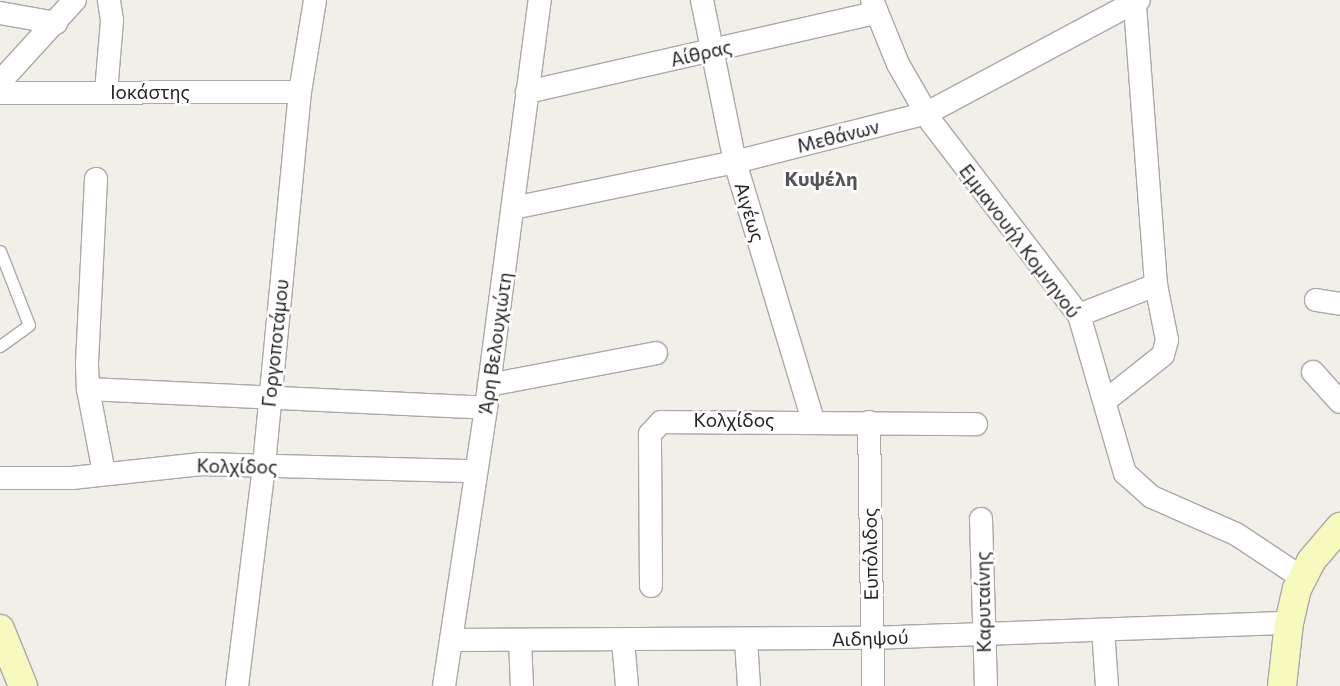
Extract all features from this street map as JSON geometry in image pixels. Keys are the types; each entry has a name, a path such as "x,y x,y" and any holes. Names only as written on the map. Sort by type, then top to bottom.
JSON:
{"main road":[{"path":"1282,686 1289,623 1301,577 1320,548 1340,527"},
{"path":"3,642 23,686"}],"street":[{"path":"0,82 56,23 75,0"},
{"path":"106,92 112,20 109,0"},
{"name":"Γοργοποτάμου","path":"237,686 264,465 300,92 315,0"},
{"name":"Άρη Βελουχιώτη","path":"444,686 486,408 540,0"},
{"name":"Αιγέως","path":"702,0 710,51 735,162 813,421"},
{"path":"1105,401 1163,355 1167,340 1156,285 1137,1"},
{"name":"Μεθάνων","path":"513,208 735,162 927,113 1137,1"},
{"name":"Αίθρας","path":"527,92 710,51 873,7"},
{"name":"Εμμανουήλ Κομνηνού","path":"873,7 898,64 927,113 1079,315 1125,473 1135,485 1152,496 1236,534 1301,577"},
{"path":"0,13 56,23"},
{"name":"Ιοκάστης","path":"0,93 300,92"},
{"path":"96,178 88,314 88,389 104,473"},
{"path":"1079,315 1156,285"},
{"path":"1316,300 1340,304"},
{"path":"489,385 656,353"},
{"path":"1313,372 1340,402"},
{"path":"88,389 486,408"},
{"name":"Κολχίδος","path":"651,586 650,434 656,425 667,420 976,424"},
{"name":"Ευπόλιδος","path":"869,422 873,686"},
{"name":"Κολχίδος","path":"0,478 72,478 183,465 264,465 475,471"},
{"name":"Καρυταίνης","path":"981,518 982,634 986,686"},
{"name":"Αιδηψού","path":"451,640 623,641 872,638 1289,623"},
{"path":"1104,630 1107,686"},
{"path":"746,640 749,686"},
{"path":"520,641 522,686"},
{"path":"623,641 627,686"}],"lane":[{"path":"0,251 29,318 29,325 0,346"}],"district":[{"name":"Κυψέλη","path":"821,178"}]}
